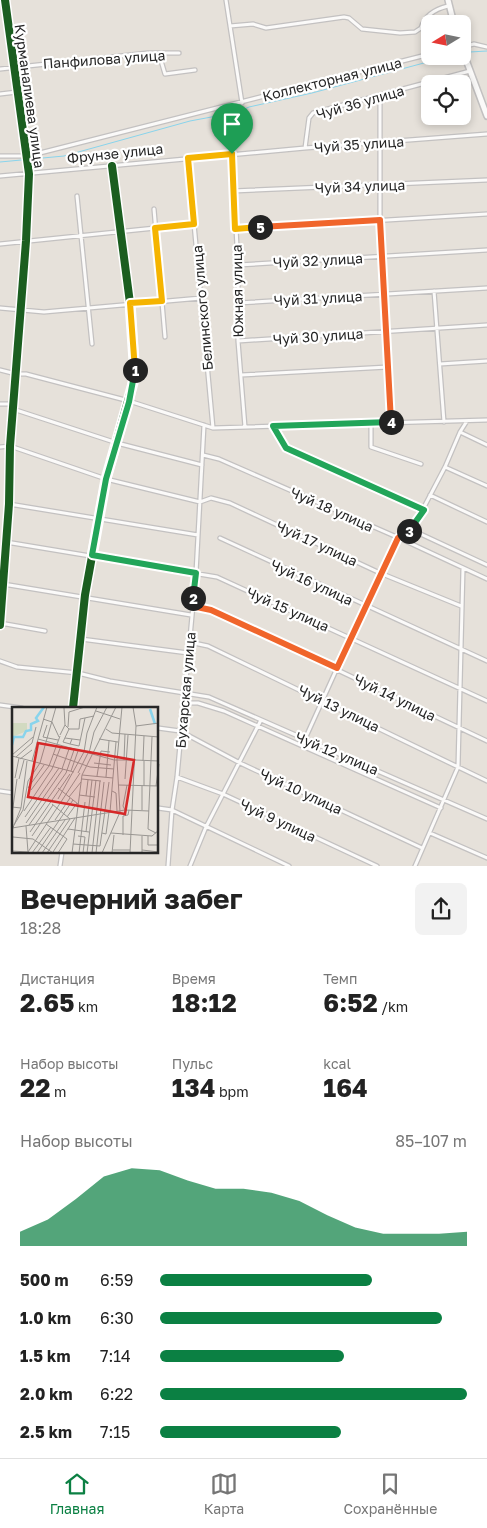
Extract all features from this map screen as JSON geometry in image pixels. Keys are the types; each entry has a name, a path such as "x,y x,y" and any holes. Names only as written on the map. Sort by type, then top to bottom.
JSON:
{"street":[{"name":"Курманалиева улица","path":"0,624 29,174 5,0"},
{"path":"226,0 242,103"},
{"path":"448,0 451,15"},
{"path":"230,26 253,24 266,28 344,17 349,18 362,29 400,33 415,32 421,28 429,14 448,6"},
{"path":"471,45 487,47"},
{"name":"Панфилова улица","path":"0,69 148,53 179,53"},
{"path":"159,54 165,74 195,70"},
{"name":"Коллекторная улица","path":"0,156 28,156 421,56"},
{"path":"468,65 487,116"},
{"name":"Чуй 36 улица","path":"305,148 310,115 470,71"},
{"path":"0,94 17,92"},
{"path":"380,95 380,220 391,423"},
{"name":"Чуй 35 улица","path":"232,154 487,134"},
{"name":"Фрунзе улица","path":"0,176 232,154"},
{"name":"Южная улица","path":"232,154 238,265 238,341 245,427"},
{"name":"Белинского улица","path":"188,158 213,428"},
{"path":"73,707 85,595 100,521 106,479 136,376 130,303 112,166"},
{"name":"Чуй 34 улица","path":"233,191 487,180"},
{"path":"77,196 92,344"},
{"path":"154,209 165,337"},
{"path":"235,229 487,214"},
{"path":"0,244 194,224"},
{"name":"Чуй 32 улица","path":"238,265 487,250"},
{"name":"Чуй 31 улица","path":"238,303 487,288"},
{"path":"434,291 444,422"},
{"path":"0,308 44,312 89,306 201,298"},
{"name":"Чуй 30 улица","path":"238,341 487,325"},
{"path":"440,364 487,361"},
{"path":"241,375 388,367"},
{"path":"0,370 16,374 26,374 129,402 213,428 487,420"},
{"path":"0,404 13,404"},
{"path":"13,409 117,443 202,466"},
{"path":"304,739 324,700 380,573 398,538 412,530 424,510 460,432 468,421"},
{"path":"371,424 371,447 420,464"},
{"name":"Бухарская улица","path":"168,866 196,573 204,425"},
{"path":"273,426 286,448 424,510"},
{"path":"460,432 487,445"},
{"path":"0,447 10,446"},
{"name":"Чуй 17 улица","path":"10,446 106,479 200,502 211,498 230,503 380,573 461,606"},
{"name":"Чуй 18 улица","path":"203,455 219,459 487,579"},
{"path":"445,467 487,486"},
{"path":"430,495 487,522"},
{"path":"9,504 100,521 198,536"},
{"path":"412,530 487,565"},
{"path":"0,534 7,535"},
{"name":"Чуй 16 улица","path":"220,538 366,607 487,661"},
{"name":"Чуй 15 улица","path":"6,542 217,577 486,699"},
{"path":"415,866 458,767 463,568"},
{"path":"3,584 85,595 192,614"},
{"name":"Чуй 14 улица","path":"192,606 211,610 337,668 487,742"},
{"path":"0,624 45,631"},
{"path":"81,639 188,653"},
{"name":"Чуй 13 улица","path":"189,642 208,646 324,700 487,780"},
{"name":"Чуй 12 улица","path":"0,661 17,666 78,673 110,681 209,697 487,819"},
{"path":"183,703 198,703 224,711 258,728 441,808"},
{"path":"0,705 15,707"},
{"path":"190,866 206,827 262,720"},
{"path":"159,728 180,731"},
{"name":"Чуй 10 улица","path":"180,731 240,763 423,848"},
{"name":"Чуй 9 улица","path":"177,776 223,794 377,866"},
{"path":"159,808 172,810 289,866"},
{"path":"430,833 487,858"},
{"path":"60,866 62,853"}],"waterway":[{"path":"471,52 487,51"},
{"path":"0,162 64,156 190,121 238,112 249,107 312,93 421,64"}],"cycle path":[{"path":"0,625 9,504 10,446 26,241 29,174 5,0"},
{"path":"73,707 85,595 106,479 135,376 130,303 112,166"}],"route":[{"path":"232,154 235,229 380,220 391,423 273,426 286,448 424,510 412,530 398,538 337,668 211,610 192,606 196,573 92,555 100,521 106,479 136,376 130,303 162,301 155,228 194,224 188,158 232,154"}]}
